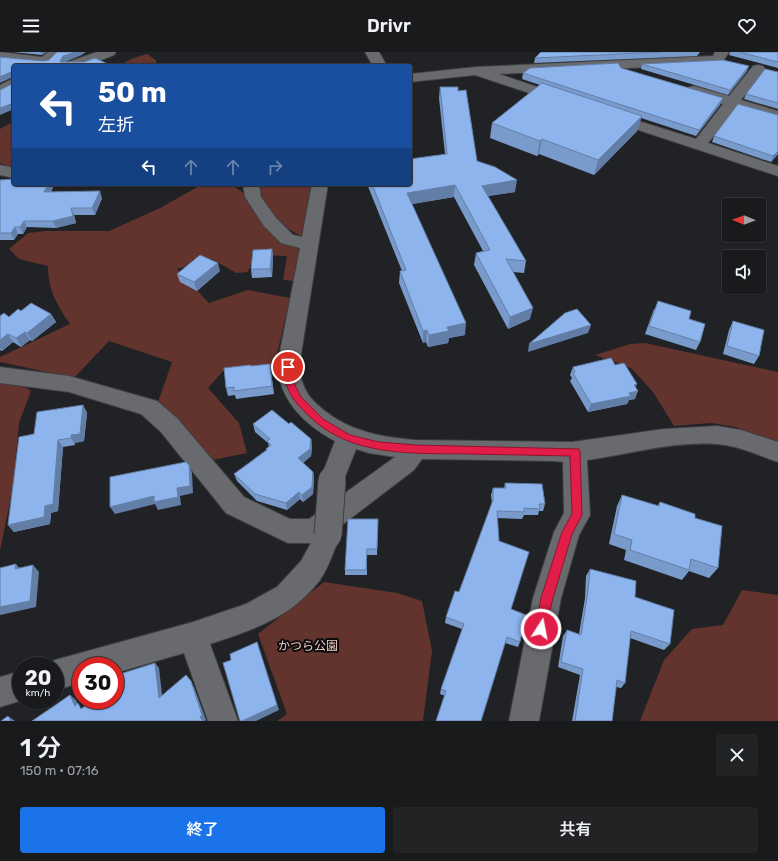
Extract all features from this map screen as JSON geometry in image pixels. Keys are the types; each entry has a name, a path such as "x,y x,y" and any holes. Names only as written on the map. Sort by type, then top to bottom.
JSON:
{"street":[{"path":"1,57 45,61 56,52"},
{"path":"78,64 108,52"},
{"path":"372,52 379,64"},
{"path":"694,52 720,56 731,63"},
{"path":"571,54 645,76"},
{"path":"412,78 476,71 608,65 720,56"},
{"path":"699,145 758,69"},
{"path":"476,71 573,103"},
{"path":"0,91 12,83"},
{"path":"682,87 778,116"},
{"path":"595,111 778,171"},
{"path":"0,170 12,173"},
{"path":"252,186 253,197 270,222 287,239 309,244"},
{"path":"320,186 288,367 290,383 298,399 320,422 348,438 379,446 416,449 575,452 648,440 684,435 697,435 737,438 778,452"},
{"path":"0,375 69,384 149,407 169,425 235,504 288,531 313,531 406,463 416,449"},
{"path":"119,657 193,636 253,616 287,596 311,570 328,535 332,480 348,438"},
{"path":"524,721 547,598 567,532 577,515 575,452"},
{"path":"193,636 223,721"},
{"path":"0,692 12,689"}],"green space":[{"path":"147,54 156,60 156,64 122,64 131,59"},
{"path":"12,122 12,168 0,163 0,129"},
{"path":"199,186 233,186 248,196 282,242 300,248 295,281 283,280 287,256 254,255 248,272 236,273 212,259 177,269 209,303 248,290 290,298 274,367 223,371 208,388 239,423 247,453 212,460 158,402 172,362 109,341 74,378 0,362 0,357 70,324 54,297 48,275 48,266 19,259 9,249 28,233 46,231 109,231 160,208"},
{"path":"256,186 313,186 303,238 275,220 258,201"},
{"path":"645,343 778,372 778,443 736,427 711,423 674,426 653,392 631,368 595,355 630,344"},
{"path":"0,382 20,384 31,391 19,423 13,487 0,551"},
{"name":"かつら公園","path":"324,582 397,593 422,601 432,651 423,721 277,721 287,714 258,634"},
{"path":"742,590 778,595 778,721 640,721 664,660 692,629 723,625"}],"building":[{"path":"57,52 76,52 63,56 60,62 84,62 95,58 108,64 12,64 12,72 0,77 0,57 43,61 49,60"},
{"path":"541,52 661,52 535,58"},
{"path":"739,52 778,52 778,62"},
{"path":"723,60 749,66 730,90 642,64"},
{"path":"618,63 621,68 723,98 699,130 523,73 530,68"},
{"path":"765,69 778,72 778,103 746,94"},
{"path":"542,83 642,116 598,160 542,139 540,141 492,123"},
{"path":"12,84 12,104 0,108 0,90"},
{"path":"440,87 458,87 458,91 466,90 477,161 495,167 517,180 482,186 526,261 506,259 533,308 510,317 476,253 490,250 455,185 407,193 466,323 447,327 449,331 429,335 427,330 423,331 400,271 406,270 373,186 412,186 412,159 447,154"},
{"path":"738,104 778,115 778,151 773,156 714,136"},
{"path":"12,179 12,186 47,186 44,192 100,191 92,208 71,208 73,216 53,221 24,221 20,227 15,227 11,233 0,233 0,180"},
{"path":"272,249 270,269 251,269 253,250"},
{"path":"200,255 218,263 194,282 177,274"},
{"path":"658,301 691,311 689,319 705,324 700,342 649,326"},
{"path":"31,303 51,314 27,333 25,332 16,338 8,334 0,340 0,316 4,313 9,317 18,309 21,311"},
{"path":"577,309 591,325 529,344 565,313"},
{"path":"733,321 764,330 759,356 727,346"},
{"path":"611,358 615,365 624,363 637,384 634,385 638,391 629,393 631,396 591,404 573,373 575,372 573,367"},
{"path":"270,364 272,386 234,391 234,387 226,388 224,368"},
{"path":"83,405 80,434 71,435 71,438 58,440 53,504 45,506 44,517 8,525 19,437 34,434 37,412"},
{"path":"272,410 289,424 291,422 311,439 310,449 298,458 313,472 312,487 302,495 299,492 286,503 255,494 234,474 267,450 266,449 271,445 267,441 270,439 253,424"},
{"path":"186,462 189,465 190,486 177,488 178,497 154,502 154,496 110,507 110,477"},
{"path":"505,483 542,484 545,504 539,504 540,509 524,508 524,512 497,511 499,541 529,552 511,609 526,615 520,642 507,637 481,721 436,721 446,691 441,689 464,624 446,617 455,591 459,592 493,500 493,488 506,488"},
{"path":"622,495 659,506 660,502 695,514 695,518 722,526 718,568 691,559 689,570 630,550 632,540 614,534"},
{"path":"348,519 378,519 377,549 367,549 366,570 345,570"},
{"path":"16,564 15,569 33,565 30,601 0,607 0,568"},
{"path":"590,569 636,581 635,597 674,610 670,644 631,631 625,683 617,680 612,721 575,721 583,669 561,662 567,630 581,635"},
{"path":"257,642 277,705 240,721 223,663 231,660 230,654"},
{"path":"155,663 159,698 186,675 191,681 202,715 200,717 203,721 32,721 50,709 64,709 64,699 70,695 72,699 72,709 124,709 124,673"},
{"path":"8,716 11,721 1,721"}],"route":[{"path":"288,367 290,383 298,399 320,422 348,438 379,446 416,449 575,452 577,515 567,532 547,598 541,629"}]}
